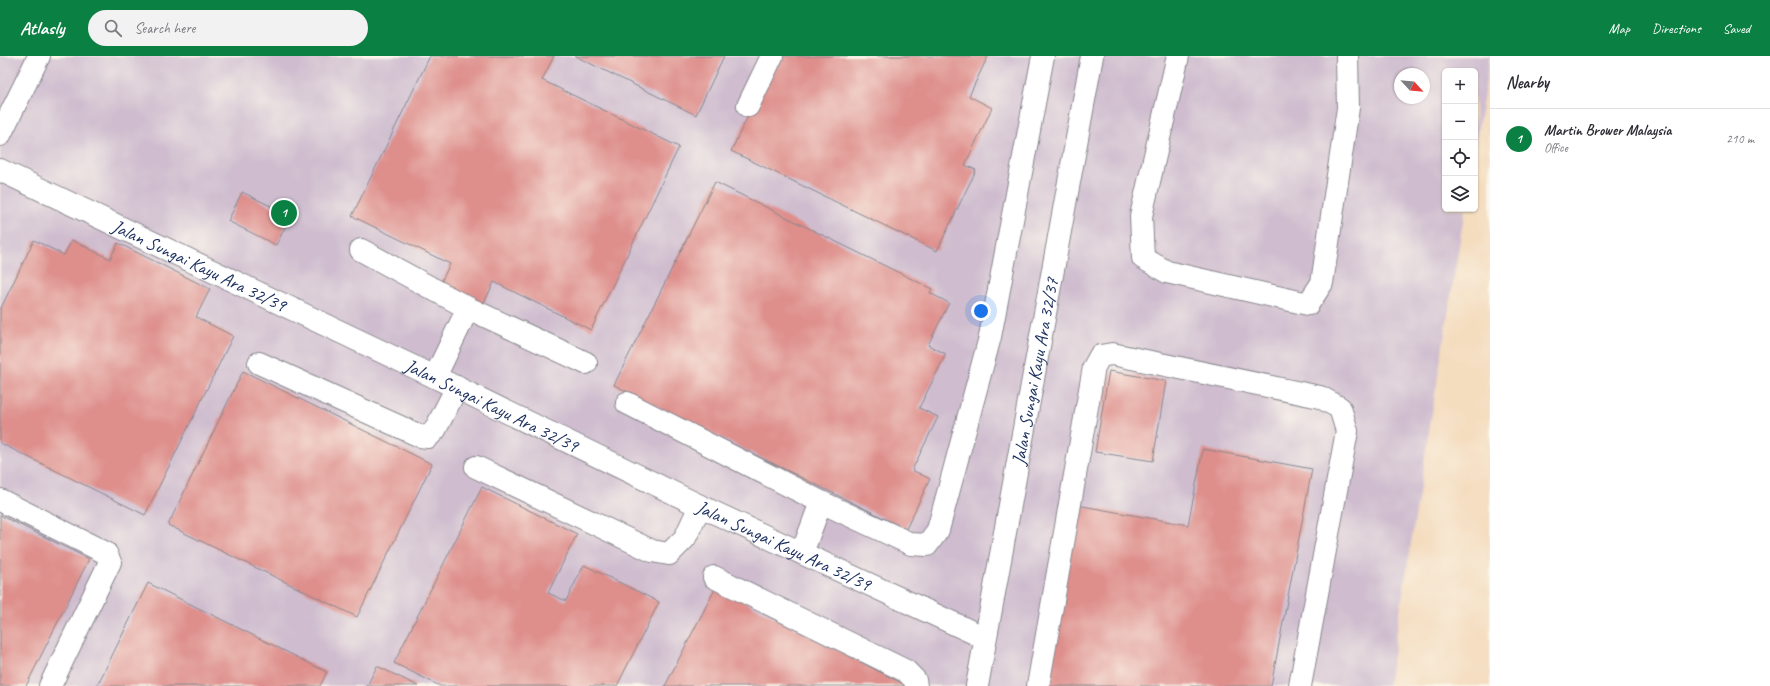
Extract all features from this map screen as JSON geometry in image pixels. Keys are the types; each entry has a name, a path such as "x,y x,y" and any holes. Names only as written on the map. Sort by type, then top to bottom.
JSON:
{"street":[{"path":"0,135 39,56"},
{"path":"748,106 772,56"},
{"path":"627,403 821,502 911,544 927,545 938,530 990,337 1043,56"},
{"name":"Jalan Sungai Kayu Ara 32/37","path":"977,686 1092,56"},
{"path":"1178,56 1141,216 1143,258 1167,272 1308,304 1322,283 1348,108 1347,56"},
{"name":"Jalan Sungai Kayu Ara 32/39","path":"0,170 457,387 700,506 985,638"},
{"path":"361,250 468,308 586,363"},
{"path":"435,377 468,308"},
{"path":"1038,686 1094,367 1100,356 1112,354 1320,397 1340,408 1347,430 1300,686"},
{"path":"259,362 420,436 428,437 435,430 457,387"},
{"path":"476,467 652,551 669,554 685,538 700,506"},
{"path":"0,500 106,553 110,562 50,686"},
{"path":"802,553 821,502"},
{"path":"714,577 906,671 916,680 916,686"}],"shaded area":[{"path":"0,56 1490,56 1478,130 1478,68 1442,68 1442,212 1465,212 1388,686 0,686"}],"building":[{"path":"430,56 554,56 542,80 679,147 591,330 494,282 483,305 440,284 450,264 352,216"},
{"path":"575,56 724,56 696,115"},
{"path":"777,56 988,56 969,96 992,108 965,165 976,170 937,251 731,151"},
{"path":"715,182 932,289 930,293 949,303 928,345 946,354 919,408 938,417 912,470 930,479 906,529 614,385"},
{"path":"242,192 291,216 276,245 228,221"},
{"path":"34,240 64,255 72,240 110,259 118,243 210,289 196,317 233,336 145,515 0,443 0,310"},
{"path":"243,371 432,464 357,617 168,525"},
{"path":"1109,371 1166,381 1153,461 1095,452"},
{"path":"1203,449 1312,469 1271,686 1043,686 1077,505 1188,525"},
{"path":"482,487 577,534 548,593 566,601 584,565 659,602 617,686 440,686 394,663"},
{"path":"0,515 89,559 26,686 0,686"},
{"path":"148,583 327,672 320,686 97,686"},
{"path":"716,587 907,686 665,686"},
{"path":"377,666 418,686 367,686"}],"place":[{"name":"Martin Brower Malaysia","path":"284,213"}]}
